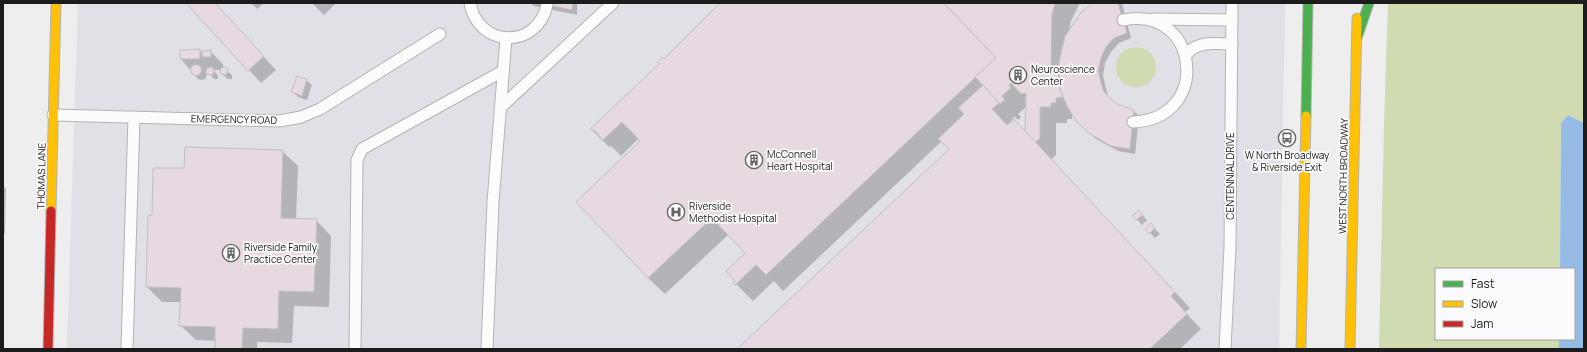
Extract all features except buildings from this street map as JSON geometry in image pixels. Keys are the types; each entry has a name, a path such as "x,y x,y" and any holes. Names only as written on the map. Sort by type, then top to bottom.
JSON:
{"main road":[{"name":"THOMAS LANE","path":"48,349 56,3"},
{"path":"1301,349 1308,3"},
{"path":"1357,38 1369,3"},
{"name":"WEST NORTH BROADWAY","path":"1350,349 1357,10"}],"lane":[{"path":"470,3 476,19 484,29 494,35 506,38 525,35 536,27 544,17 547,5"},
{"path":"500,108 613,3"},
{"name":"CENTENNIAL DRIVE","path":"1225,349 1230,247 1232,3"},
{"path":"1123,20 1139,18 1232,20"},
{"path":"1133,122 1160,116 1167,111 1180,98 1184,90 1187,77 1188,64 1186,55 1180,43 1172,32 1157,22 1148,19"},
{"name":"EMERGENCY ROAD","path":"53,115 279,121 301,117 320,109 440,34"},
{"path":"487,349 489,267 506,38"},
{"path":"1186,55 1192,48 1201,44 1232,44"},
{"path":"355,349 357,160 362,149 503,71"},
{"path":"127,349 134,117"}],"shaded area":[{"name":"Riverside Methodist Hospital","path":"78,3 1285,3 1279,349 67,349"}],"green space":[{"path":"1388,3 1584,3 1584,123 1568,115 1561,123 1560,268 1435,268 1435,340 1559,340 1559,349 1379,349"},
{"path":"1140,47 1147,50 1153,56 1156,67 1155,75 1147,84 1140,87 1132,87 1125,84 1117,75 1116,63 1119,56 1128,48"}],"water":[{"path":"1568,115 1584,123 1584,349 1559,349 1559,340 1575,340 1575,268 1560,268 1561,123"}],"traffic: fast":[{"path":"1306,116 1308,3"},
{"path":"1357,38 1369,3"}],"traffic: slow":[{"path":"51,211 56,3"},
{"path":"1350,349 1357,18"},
{"path":"1301,349 1306,116"}],"traffic: jam":[{"path":"48,349 51,211"}],"place":[{"name":"Neuroscience Center","path":"1018,75"},
{"name":"W North Broadway & Riverside Exit","path":"1287,138"},
{"name":"McConnell Heart Hospital","path":"754,160"},
{"name":"Riverside Methodist Hospital","path":"676,212"},
{"name":"Riverside Family Practice Center","path":"231,253"}]}
